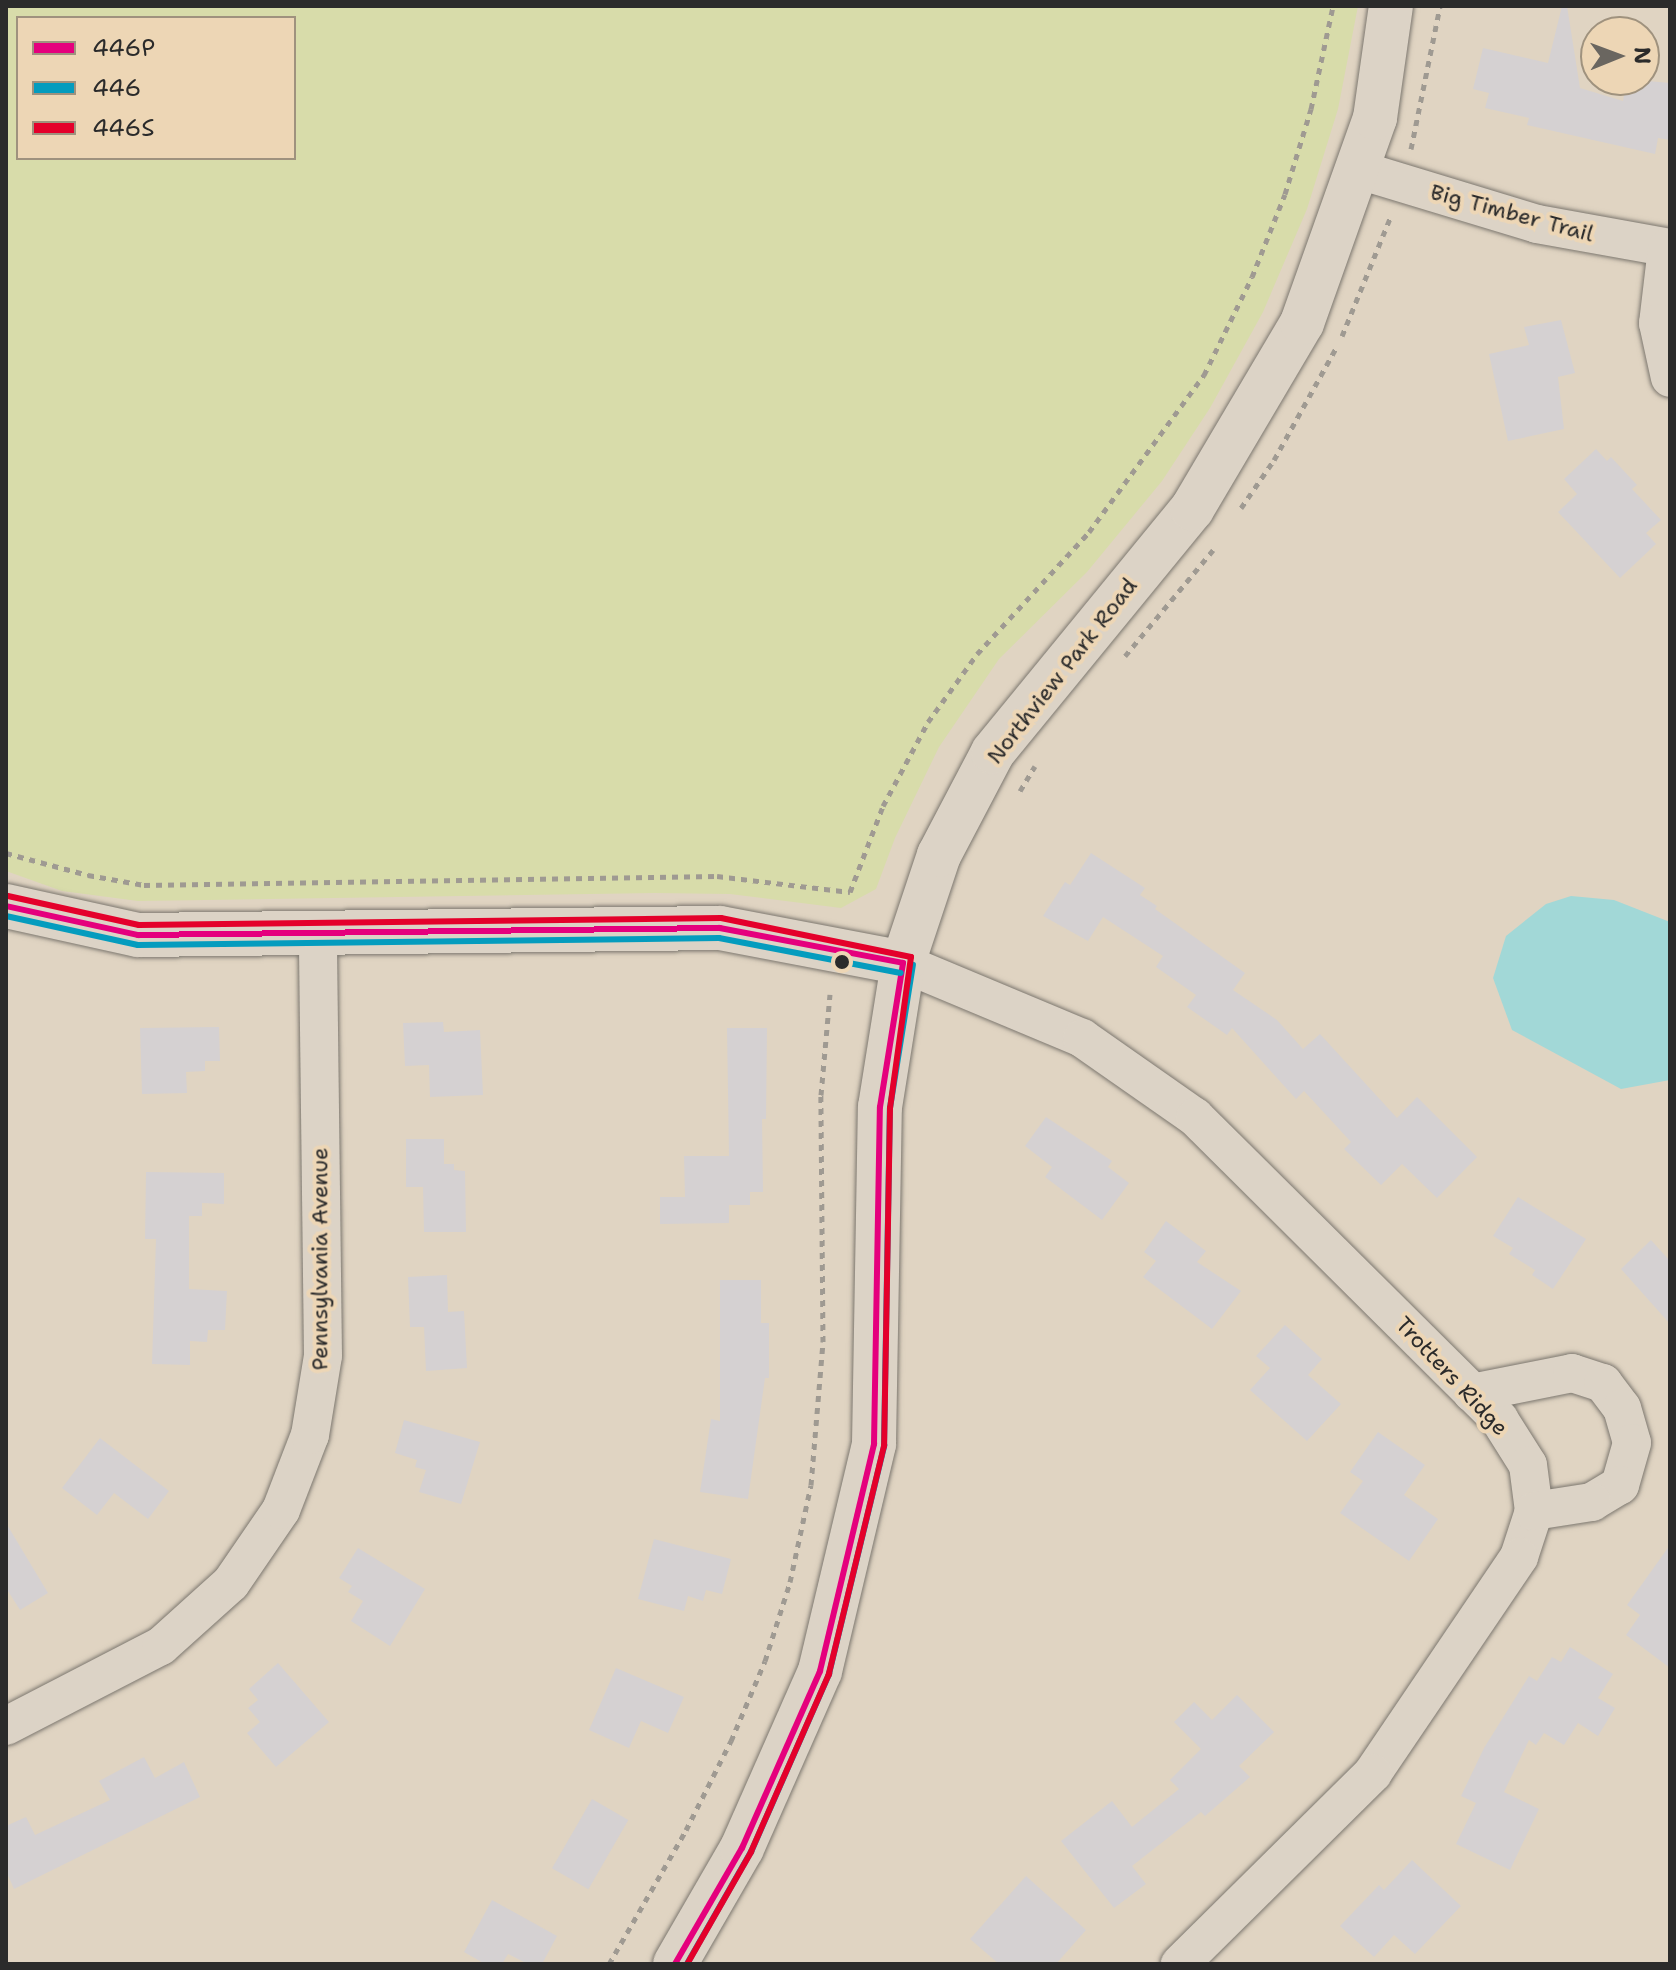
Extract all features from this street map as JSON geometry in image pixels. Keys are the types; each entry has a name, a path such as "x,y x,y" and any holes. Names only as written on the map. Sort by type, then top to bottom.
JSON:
{"street":[{"name":"Northview Park Road","path":"675,1964 742,1848 820,1671 874,1444 880,1107 903,963 939,855 993,752 1192,509 1302,323 1375,118 1391,6"},
{"name":"Big Timber Trail","path":"1356,169 1537,224 1668,248"},
{"path":"1668,248 1658,323 1670,378"},
{"path":"6,906 138,935 720,928 903,963"},
{"name":"Pennsylvania Avenue","path":"6,1726 161,1646 231,1583 281,1510 310,1435 323,1356 318,933"},
{"name":"Trotters Ridge","path":"903,963 1082,1038 1195,1117 1499,1419 1528,1465 1534,1511 1519,1557 1373,1773 1180,1964"},
{"path":"1472,1393 1572,1373 1603,1383 1622,1408 1632,1443 1620,1485 1592,1502 1534,1511"}],"path":[{"path":"6,853 88,875 144,885 717,876 850,892 883,806 928,722 977,654 1089,532 1204,375 1252,277 1285,194 1311,109 1333,6"},
{"path":"609,1964 686,1830 731,1741 765,1661 790,1582 811,1485 823,1342 821,1095 830,994"}],"green space":[{"path":"6,6 1358,6 1338,109 1307,209 1263,312 1210,408 1162,481 1087,572 999,659 939,747 895,838 876,889 841,908 730,894 138,901 62,891 6,871"}],"water":[{"path":"1571,896 1614,900 1670,922 1670,1080 1621,1089 1512,1030 1493,978 1506,936 1546,904"}],"building":[{"path":"1562,6 1567,6 1580,96 1606,96 1623,101 1624,96 1660,96 1660,82 1670,83 1670,140 1658,138 1655,154 1527,125 1529,118 1485,108 1489,93 1473,89 1483,48 1548,63"},
{"path":"1561,320 1575,373 1558,377 1564,429 1508,441 1489,354 1529,345 1524,327"},
{"path":"1596,449 1607,461 1611,457 1637,485 1632,489 1661,520 1646,533 1656,544 1620,578 1558,512 1577,494 1564,479"},
{"path":"1091,853 1145,888 1140,895 1157,906 1155,909 1245,973 1233,990 1277,1020 1303,1049 1320,1034 1397,1118 1417,1097 1477,1157 1437,1198 1402,1164 1381,1185 1344,1149 1351,1142 1304,1091 1296,1099 1232,1028 1227,1035 1187,1007 1196,995 1156,967 1163,956 1103,917 1088,941 1043,916 1065,882 1070,885"},
{"path":"443,1022 444,1032 480,1030 483,1095 430,1097 429,1065 405,1066 403,1023"},
{"path":"219,1027 220,1061 205,1061 205,1071 186,1072 187,1093 142,1094 140,1028"},
{"path":"727,1028 767,1028 766,1119 762,1119 763,1192 750,1192 750,1205 729,1205 729,1223 660,1224 660,1197 685,1197 684,1156 729,1156"},
{"path":"1046,1117 1112,1161 1108,1167 1129,1183 1102,1220 1045,1177 1052,1167 1025,1146"},
{"path":"406,1139 444,1139 444,1164 454,1164 454,1170 465,1171 466,1232 424,1232 423,1187 406,1187"},
{"path":"146,1172 224,1173 224,1204 202,1203 202,1216 189,1216 189,1289 227,1291 225,1330 208,1330 207,1342 190,1341 190,1365 152,1364 156,1239 145,1239"},
{"path":"1518,1197 1586,1239 1553,1289 1532,1275 1535,1270 1509,1254 1513,1248 1493,1236"},
{"path":"1166,1221 1206,1251 1197,1262 1241,1291 1212,1329 1143,1277 1156,1261 1144,1252"},
{"path":"1651,1240 1670,1261 1670,1324 1621,1269"},
{"path":"447,1275 448,1312 464,1311 467,1368 426,1371 424,1327 410,1327 408,1277"},
{"path":"720,1280 761,1280 761,1323 769,1323 769,1378 765,1378 748,1499 700,1492 711,1419 720,1421"},
{"path":"1285,1325 1322,1359 1308,1375 1341,1404 1307,1441 1250,1390 1270,1368 1256,1356"},
{"path":"404,1420 480,1442 461,1504 419,1492 426,1470 415,1467 417,1460 395,1453"},
{"path":"1378,1432 1425,1465 1404,1495 1438,1519 1409,1561 1340,1513 1363,1481 1350,1472"},
{"path":"100,1438 169,1491 148,1519 114,1493 97,1515 62,1488"},
{"path":"6,1523 48,1593 20,1610 6,1588"},
{"path":"654,1539 731,1559 722,1594 706,1590 703,1601 688,1596 684,1611 638,1599"},
{"path":"1670,1545 1670,1668 1626,1635 1640,1615 1627,1605"},
{"path":"358,1548 425,1589 390,1646 351,1621 363,1601 348,1592 352,1586 339,1578"},
{"path":"1570,1647 1613,1674 1598,1698 1615,1708 1598,1736 1578,1723 1564,1745 1544,1733 1536,1745 1529,1740 1504,1792 1539,1809 1510,1870 1456,1844 1476,1803 1461,1796 1484,1748 1529,1676 1537,1681 1552,1657 1561,1662"},
{"path":"278,1663 329,1722 276,1767 247,1733 260,1722 248,1708 258,1700 249,1689"},
{"path":"616,1668 684,1697 668,1733 641,1721 629,1748 589,1730"},
{"path":"1237,1695 1274,1732 1239,1766 1250,1777 1205,1816 1201,1812 1132,1866 1146,1884 1114,1908 1061,1841 1112,1801 1132,1827 1179,1789 1170,1780 1201,1749 1174,1722 1194,1702 1212,1720"},
{"path":"144,1757 155,1778 184,1762 200,1797 14,1889 6,1871 6,1826 26,1817 35,1835 110,1800 99,1781"},
{"path":"592,1799 628,1820 588,1889 552,1868"},
{"path":"1412,1860 1461,1906 1415,1954 1394,1935 1374,1957 1340,1926 1379,1885 1384,1890"},
{"path":"1026,1876 1086,1930 1056,1964 999,1964 970,1939"},
{"path":"492,1900 557,1936 542,1964 528,1964 508,1954 502,1964 485,1964 464,1952"}],"transit line":[{"name":"446S","path":"8,896 139,925 721,918 911,957 890,1108 884,1446 829,1674 751,1852 687,1964"},
{"name":"446P","path":"6,906 138,935 720,928 903,963"},
{"name":"446","path":"6,916 138,945 719,938 901,973"},
{"name":"446P","path":"675,1964 742,1848 820,1671 874,1444 880,1107 903,963"},
{"name":"446","path":"687,1964 751,1852 829,1674 884,1446 890,1108 913,965"}]}
